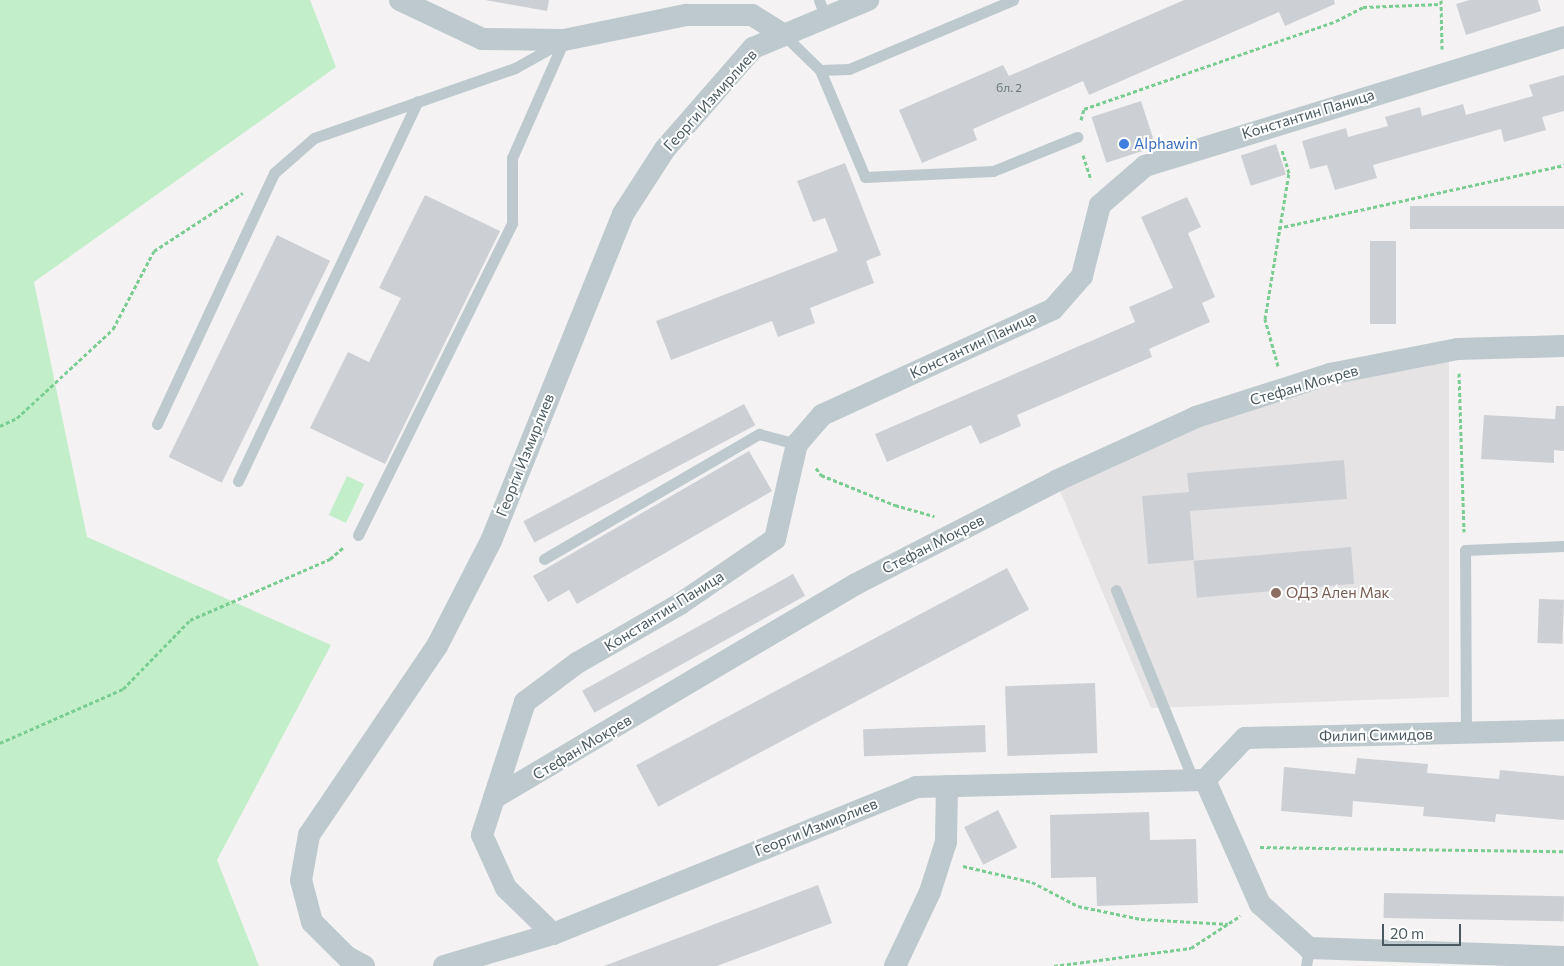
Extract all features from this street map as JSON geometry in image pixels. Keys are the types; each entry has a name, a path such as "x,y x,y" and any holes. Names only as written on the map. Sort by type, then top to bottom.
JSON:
{"street":[{"path":"400,0 482,40 564,40 684,7 752,15 784,35"},
{"name":"Георги Измирлиев","path":"364,966 347,957 312,922 301,880 309,835 437,646 482,558 623,214 665,149 753,48 784,35 823,9 868,0"},
{"name":"Константин Паница","path":"494,798 525,702 577,664 680,604 775,539 797,444 822,414 1053,309 1082,276 1100,205 1145,166 1274,123 1564,37"},
{"name":"Стефан Мокрев","path":"494,798 856,584 970,525 1196,417 1330,374 1458,350 1564,346"},
{"name":"Филип Симидов","path":"1199,780 1245,738 1564,730"},
{"path":"1199,780 1234,847 1260,904 1307,957 1489,962 1564,957"},
{"name":"Георги Измирлиев","path":"444,966 553,934 916,787 1199,780"},
{"path":"895,966 940,861 946,842 947,786"},
{"path":"494,798 482,835 506,888 553,934"}],"lane":[{"path":"820,70 850,69 1013,0"},
{"path":"784,35 820,70 865,177 993,171 1077,137"},
{"path":"157,424 274,173 314,138 515,68 564,40"},
{"path":"358,535 512,223 512,158 564,40"},
{"path":"238,481 418,101"},
{"path":"544,559 759,434 797,444"},
{"path":"1466,733 1465,550 1564,546"},
{"path":"1116,590 1199,780"}],"path":[{"path":"1100,205 1077,137 1084,109 1336,21 1364,7 1441,2 1442,74"},
{"path":"1274,123 1289,173 1278,228 1265,319 1285,388"},
{"path":"1278,228 1564,166"},
{"path":"0,426 16,418 113,329 154,251 274,173"},
{"path":"1458,350 1465,550"},
{"path":"797,444 821,475 895,505 970,525"},
{"path":"0,743 123,689 190,620 330,559 358,535"},
{"path":"1234,847 1564,852"},
{"path":"940,861 1032,882 1078,906 1141,919 1228,924"},
{"path":"1054,966 1191,948 1260,904"}],"shaded area":[{"name":"ОДЗ Ален Мак","path":"1449,360 1449,697 1151,708 1059,488 1200,424 1336,384"}],"green space":[{"path":"0,0 310,0 336,67 34,282 87,537 331,645 217,860 259,966 0,966"},
{"path":"347,476 364,484 346,523 329,515"}],"building":[{"path":"485,0 549,0 547,11"},
{"path":"1184,0 1334,0 1335,4 1285,26 1279,12 1089,95 1083,81 973,129 977,140 922,163 899,110 1003,65 1009,76"},
{"path":"1470,0 1538,0 1541,11 1466,35 1456,4"},
{"path":"1564,75 1564,111 1542,117 1546,130 1504,142 1501,129 1373,165 1377,178 1335,190 1327,165 1310,169 1302,141 1346,128 1348,137 1388,126 1385,117 1420,107 1422,116 1463,104 1466,115 1533,96 1529,85"},
{"path":"1141,101 1156,147 1106,163 1092,117"},
{"path":"1276,144 1286,174 1251,186 1241,155"},
{"path":"845,163 881,255 866,261 874,283 810,308 815,323 778,337 772,321 671,360 656,321 838,251 825,218 813,222 797,181"},
{"path":"425,195 500,231 385,464 310,428 348,352 369,362 401,298 379,288"},
{"path":"1187,197 1201,227 1188,233 1215,297 1202,303 1210,322 1149,349 1152,357 1017,415 1021,426 980,444 971,425 887,462 875,434 1135,322 1129,307 1173,288 1141,217"},
{"path":"1410,206 1564,206 1564,229 1410,229"},
{"path":"277,235 330,261 222,483 169,457"},
{"path":"1370,241 1396,241 1396,324 1370,324"},
{"path":"744,404 755,425 535,543 523,521"},
{"path":"1556,406 1564,406 1564,451 1554,450 1554,463 1481,459 1484,415 1555,419"},
{"path":"749,451 772,491 577,604 569,590 548,602 533,576"},
{"path":"1344,460 1347,499 1190,511 1194,560 1148,564 1142,496 1189,492 1187,473"},
{"path":"1351,547 1354,584 1197,598 1194,561"},
{"path":"1007,568 1029,609 658,807 636,765"},
{"path":"793,574 805,596 594,713 582,691"},
{"path":"1539,599 1564,600 1562,644 1537,643"},
{"path":"1095,683 1097,753 1007,756 1005,686"},
{"path":"985,725 986,752 864,756 863,729"},
{"path":"1357,758 1428,764 1427,773 1499,779 1500,770 1564,776 1564,820 1496,814 1495,822 1423,816 1424,807 1353,801 1352,817 1281,811 1284,767 1355,774"},
{"path":"998,810 1017,847 983,865 964,827"},
{"path":"1149,812 1150,840 1196,839 1198,903 1097,906 1096,877 1051,878 1050,815"},
{"path":"818,885 832,923 717,966 604,966"},
{"path":"1384,893 1564,896 1564,921 1384,918"}],"place":[{"name":"Alphawin","path":"1124,144"},
{"name":"ОДЗ Ален Мак","path":"1276,593"}]}
